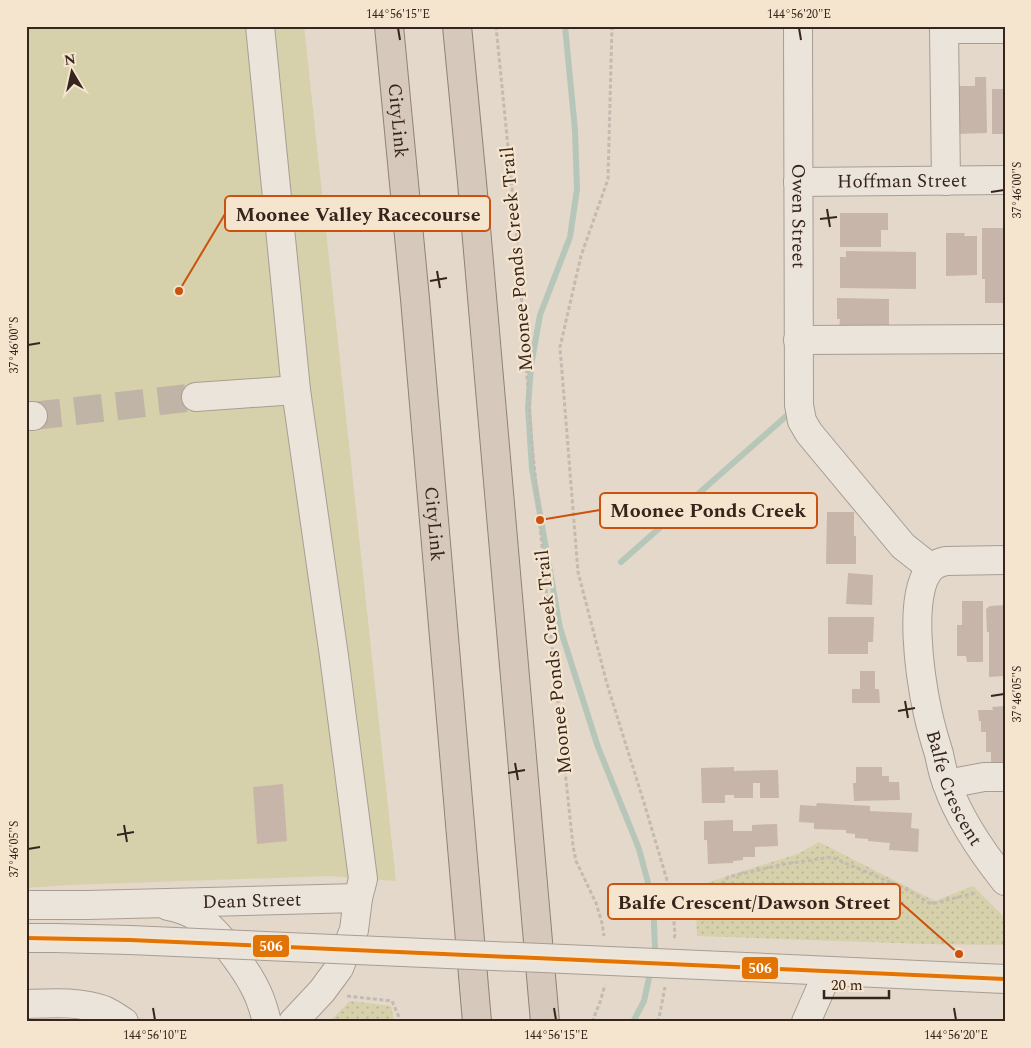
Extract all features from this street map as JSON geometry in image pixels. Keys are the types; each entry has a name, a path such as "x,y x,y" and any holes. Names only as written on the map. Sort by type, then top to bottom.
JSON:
{"highway":[{"name":"CityLink","path":"389,26 415,299 477,1022"},
{"path":"457,26 545,1022"}],"street":[{"path":"260,26 296,390 334,656 360,888 354,930 339,968 322,991 293,1022"},
{"name":"Owen Street","path":"798,26 798,340 799,405 802,421 809,433 903,546 931,568"},
{"path":"946,181 944,29 1005,29"},
{"name":"Hoffman Street","path":"798,182 1005,180"},
{"path":"798,340 1005,339"},
{"path":"196,397 296,390"},
{"path":"931,568 938,563 946,561 1005,560"},
{"name":"Balfe Crescent","path":"931,568 924,579 919,594 918,614 921,680 928,715 947,784 959,810 992,865 1005,881"},
{"path":"947,784 984,777 1005,777"},
{"name":"Dean Street","path":"26,905 147,903 360,888"},
{"name":"Dean Street","path":"147,903 181,908 198,917 220,938 249,976 268,1022"},
{"path":"26,938 130,940 1005,979"},
{"path":"806,1022 828,972"},
{"path":"26,1004 68,1003 86,1006 104,1010 124,1022"}],"path":[{"name":"Moonee Ponds Creek Trail","path":"496,26 518,248 531,433 573,846 576,861 596,903 605,942"},
{"path":"612,26 608,179 581,256 560,347 578,572 608,684 672,898 675,935"},
{"path":"672,898 721,886 728,877 785,864 831,857 904,888 931,904 975,894"},
{"path":"592,1022 606,982"},
{"path":"322,991 392,1001 399,1017 399,1022"}],"shaded area":[{"path":"26,26 304,26 396,881 331,876 26,888"},
{"path":"819,842 935,901 973,886 1005,918 1005,945 697,936 695,887 798,854"},
{"path":"350,1001 391,1006 393,1022 329,1022"}],"building":[{"path":"975,77 986,77 987,133 954,134 953,86 975,86"},
{"path":"992,89 1005,89 1005,134 992,134"},
{"path":"840,213 888,213 888,230 881,230 881,247 840,247"},
{"path":"982,228 1005,228 1005,303 985,303 985,279 982,279"},
{"path":"946,233 965,233 964,236 977,236 977,275 946,276"},
{"path":"846,251 916,252 916,289 840,288 840,257 846,257"},
{"path":"837,298 889,299 889,332 839,331 840,319 837,319"},
{"path":"827,512 854,512 856,564 826,564"},
{"path":"848,573 873,575 872,605 846,604"},
{"path":"962,601 983,601 983,662 967,662 966,656 957,656 957,625 962,625"},
{"path":"1005,605 1004,676 989,677 989,632 987,632 986,609 990,606"},
{"path":"828,617 874,617 873,642 868,642 868,654 828,654"},
{"path":"860,671 875,671 875,689 879,689 880,703 852,703 852,689 860,689"},
{"path":"1005,706 1005,731 1003,731 1003,739 1005,739 1005,767 991,767 991,752 986,752 986,732 981,732 978,710 993,710 992,707"},
{"path":"734,767 734,771 778,770 779,798 760,798 760,783 753,783 753,798 734,798 734,795 725,795 725,803 702,803 701,768"},
{"path":"856,767 882,767 882,776 889,776 889,782 899,782 900,800 854,801 853,783 856,783"},
{"path":"283,784 287,841 257,844 253,787"},
{"path":"817,803 870,806 870,811 912,813 911,828 919,829 918,852 889,850 890,843 855,838 855,834 846,833 846,830 814,829 814,823 799,822 800,805 816,806"},
{"path":"733,820 733,831 752,831 752,825 777,824 778,846 755,847 755,857 743,857 743,860 733,861 733,863 708,864 707,840 704,840 704,821"}],"waterway":[{"path":"565,26 575,130 577,189 570,237 540,315 531,366 528,408 532,469 560,628 598,747 639,849 653,901 655,947 653,956"},
{"path":"621,562 792,411"},
{"path":"633,1022 644,1001 651,969"}],"tunnel":[{"path":"33,416 196,397"}],"transit line":[{"name":"506","path":"26,938 130,940 1005,979"}],"place":[{"name":"Moonee Valley Racecourse","path":"179,291"},
{"name":"Moonee Ponds Creek","path":"540,520"},
{"name":"Balfe Crescent/Dawson Street","path":"959,954"}]}
